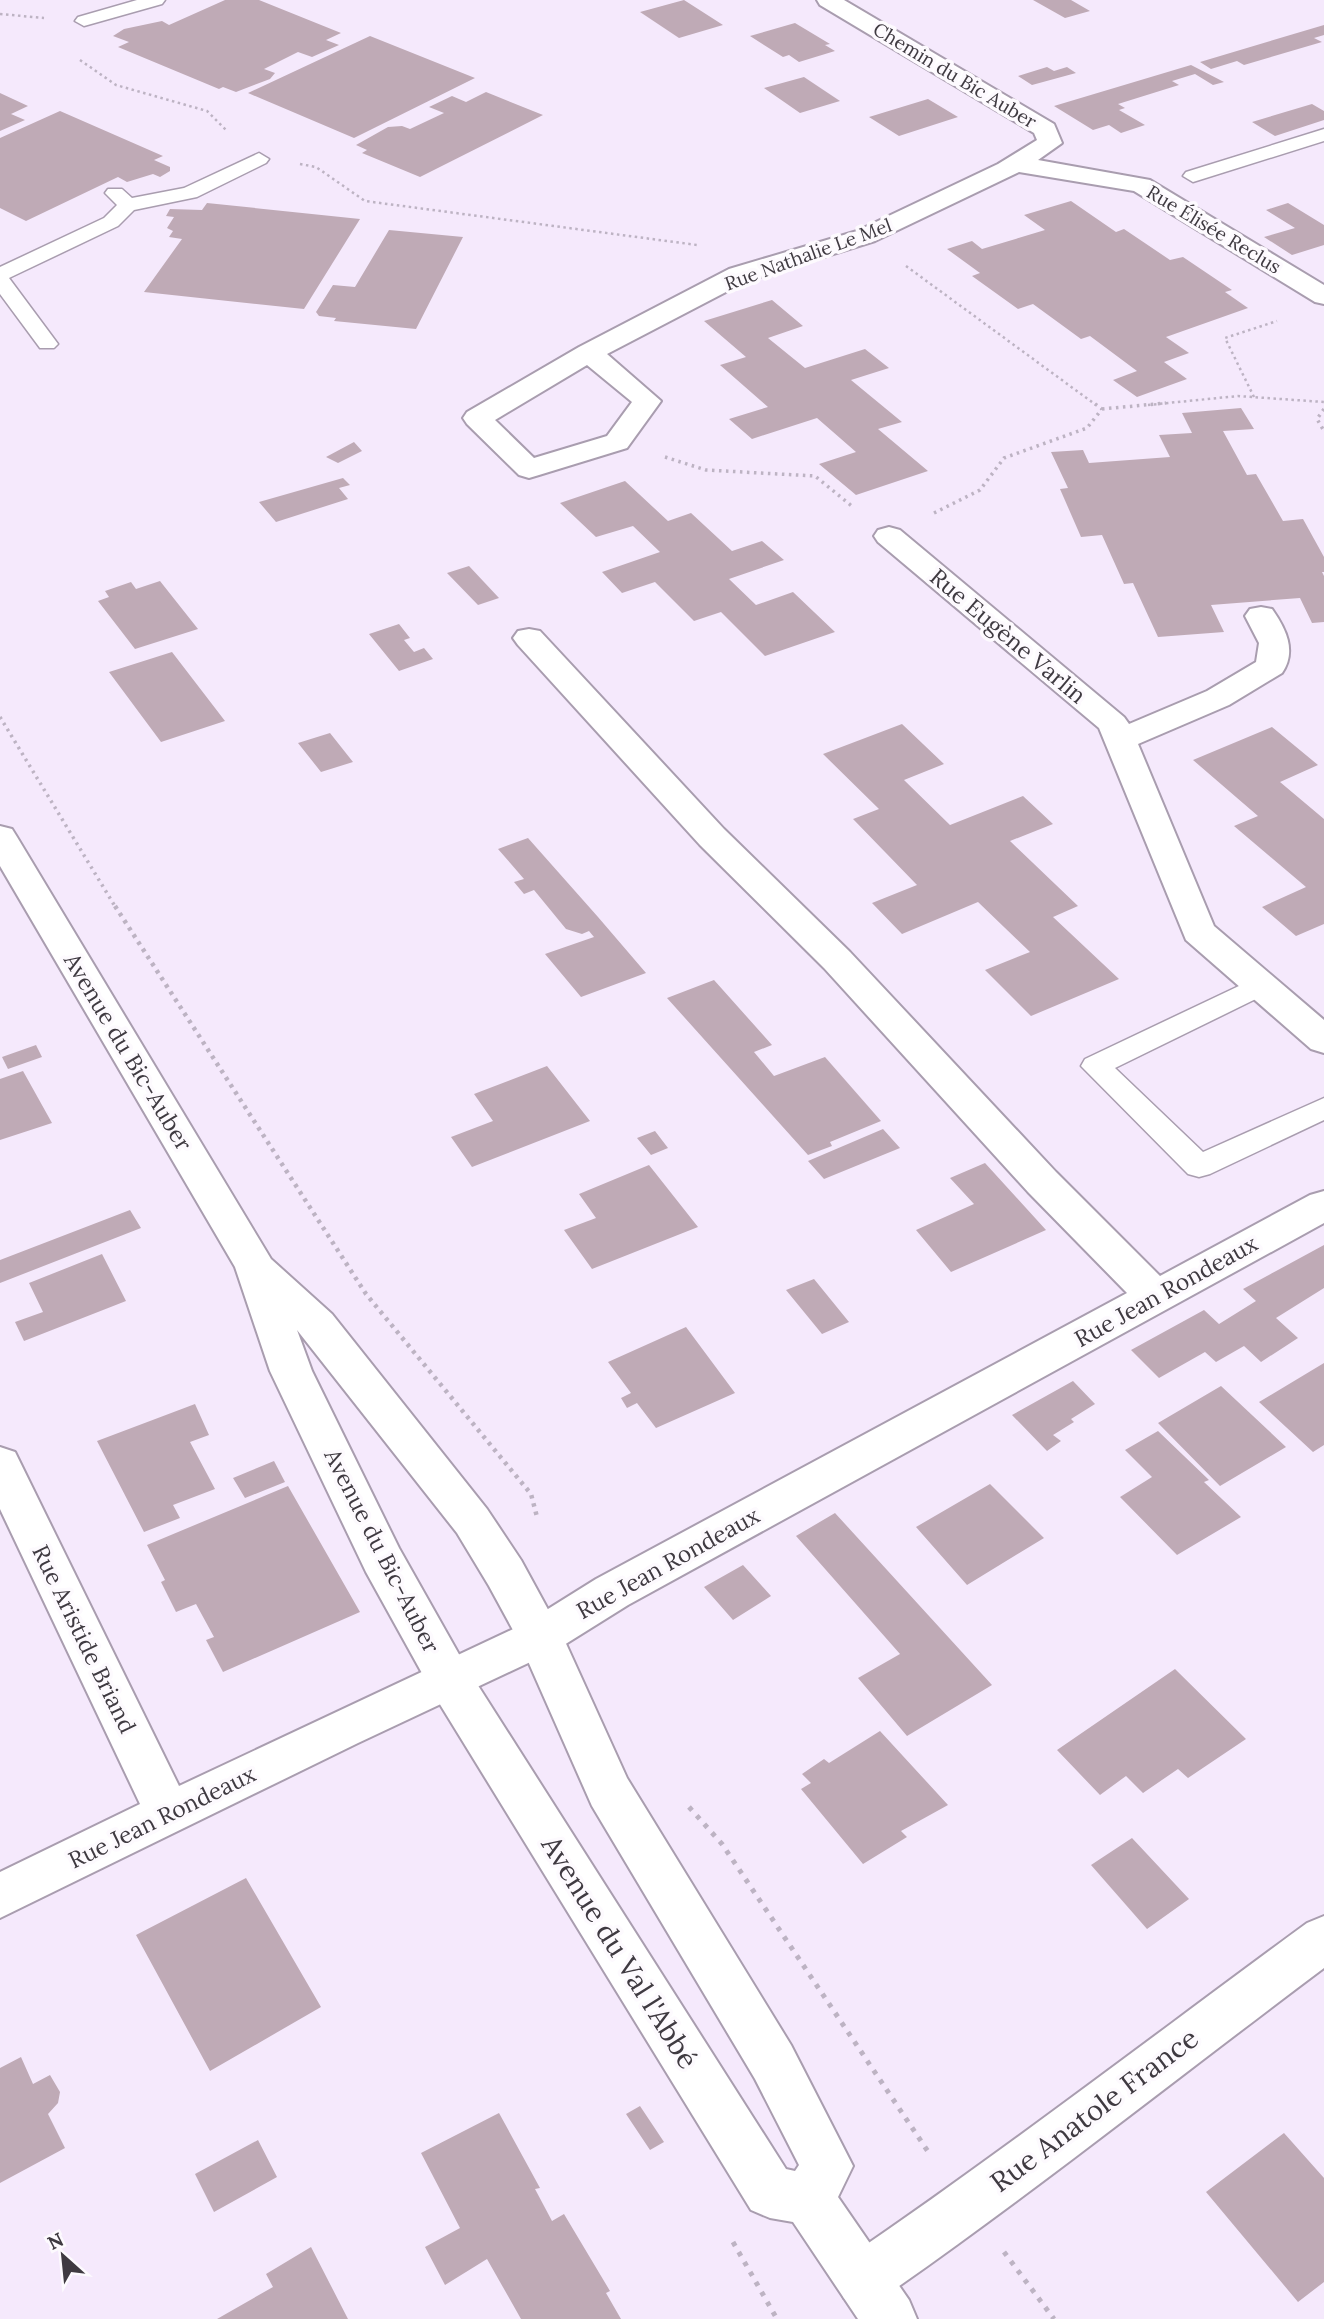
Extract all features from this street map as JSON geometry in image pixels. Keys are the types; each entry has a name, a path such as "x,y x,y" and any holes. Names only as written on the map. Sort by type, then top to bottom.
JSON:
{"street":[{"name":"Chemin du Bic Auber","path":"828,0 1045,129"},
{"name":"Rue Nathalie Le Mel","path":"617,442 529,469 477,418 589,353 738,275 866,236 1015,164 1050,143 1045,129"},
{"name":"Rue Élisée Reclus","path":"1015,164 1142,184 1324,296"},
{"path":"589,353 647,401 617,442"},
{"name":"Rue Eugène Varlin","path":"889,536 1113,724 1199,932 1324,1040"},
{"path":"1120,740 1218,698 1271,666 1275,643 1261,616"},
{"path":"529,638 712,837 837,960 1042,1182 1156,1297"},
{"name":"Avenue du Bic-Auber","path":"0,837 255,1266 291,1371 382,1559 449,1679"},
{"name":"Rue Jean Rondeaux","path":"0,1896 540,1637 612,1592 1324,1205"},
{"name":"Avenue du Bic-Auber","path":"255,1266 318,1325 472,1521 505,1573 540,1637"},
{"name":"Rue Aristide Briand","path":"0,1464 169,1814"},
{"path":"540,1637 599,1772 773,2063 827,2166 808,2199 877,2299"},
{"name":"Avenue du Val l'Abbé","path":"449,1679 770,2192 808,2199"},
{"name":"Rue Anatole France","path":"877,2299 969,2206 1030,2157 1324,1939"}],"lane":[{"path":"83,21 156,0"},
{"path":"1194,176 1324,135"},
{"path":"47,344 0,277 111,222 121,199 190,193 259,159"},
{"path":"1259,985 1095,1066 1199,1166 1324,1108"}],"path":[{"path":"0,13 83,21 78,59 116,85 207,111 253,158 316,167 365,201 702,246"},
{"path":"866,236 1102,409 1238,396 1324,402"},
{"path":"1254,397 1226,338 1287,318"},
{"path":"617,442 706,470 815,476 889,536 980,490 1004,458 1087,428 1102,409"},
{"path":"1324,409 1317,419 1324,431"},
{"path":"0,717 100,883 366,1294 531,1494 542,1535 505,1573"},
{"path":"624,1814 688,1805 722,1844 935,2162"},
{"path":"1001,2248 1054,2319"}],"building":[{"path":"225,0 259,0 341,33 326,40 339,45 312,57 298,52 264,69 275,73 270,79 236,92 223,87 219,89 118,47 129,42 113,36 124,29 162,21 169,25"},
{"path":"684,0 723,25 679,38 640,12"},
{"path":"1033,0 1071,0 1090,11 1065,18"},
{"path":"795,23 830,44 825,45 835,51 799,62 789,55 783,57 750,36"},
{"path":"1324,25 1324,35 1314,38 1322,42 1244,65 1237,61 1211,69 1200,62"},
{"path":"370,36 475,78 354,138 248,93"},
{"path":"1191,65 1224,82 1213,85 1195,74 1172,81 1179,85 1118,104 1125,108 1119,110 1145,125 1121,133 1109,125 1093,130 1054,106"},
{"path":"1047,67 1054,71 1067,67 1076,73 1032,85 1018,76"},
{"path":"804,77 840,101 800,113 764,88"},
{"path":"486,92 543,115 420,177 362,153 367,150 356,145 388,127 402,126 410,129 444,113 429,107 452,96 466,102"},
{"path":"0,93 28,106 11,114 25,120 0,131"},
{"path":"928,99 958,117 899,136 869,117"},
{"path":"1312,104 1324,111 1324,120 1275,136 1252,122"},
{"path":"60,111 163,156 154,160 170,167 170,171 160,177 153,174 127,182 118,177 26,221 0,208 0,138"},
{"path":"1071,201 1116,232 1124,229 1170,260 1183,257 1232,290 1225,292 1248,308 1166,337 1189,353 1164,362 1187,379 1137,397 1113,380 1137,371 1090,336 1081,339 1033,304 1018,309 972,276 980,273 947,249 972,241 982,249 1045,230 1024,215"},
{"path":"207,203 360,219 304,309 144,292 182,239 169,237 173,231 167,228 174,217 166,216 170,209 202,210"},
{"path":"1288,203 1324,225 1324,245 1292,255 1264,237 1295,228 1266,210"},
{"path":"389,230 463,237 416,329 334,321 336,318 319,316 316,312 333,285 355,287"},
{"path":"772,300 803,326 768,338 805,368 865,349 889,368 851,380 902,422 878,429 928,471 856,495 819,464 856,452 817,418 752,439 729,419 768,407 720,365 746,357 704,321"},
{"path":"1241,408 1254,429 1223,431 1247,475 1256,474 1283,521 1303,519 1324,557 1324,622 1312,623 1300,598 1211,605 1224,632 1158,637 1133,583 1124,584 1102,535 1081,537 1060,489 1068,488 1051,452 1083,450 1089,463 1170,457 1159,435 1192,433 1182,413"},
{"path":"354,442 362,451 338,463 326,457"},
{"path":"343,478 350,485 339,488 348,499 276,522 259,502"},
{"path":"625,481 668,521 691,513 732,551 762,541 784,560 729,579 756,605 793,592 835,632 765,656 721,612 694,621 655,582 622,593 602,572 660,552 633,526 596,537 560,503"},
{"path":"469,566 499,598 478,605 447,573"},
{"path":"160,581 198,629 135,649 98,601 109,597 105,591 131,582 136,589"},
{"path":"399,624 410,638 404,640 414,652 424,648 433,659 399,671 369,634"},
{"path":"172,652 225,721 161,742 109,672"},
{"path":"902,724 944,764 904,780 950,825 1023,796 1053,824 1010,841 1078,906 1053,917 1119,979 1031,1016 985,970 1030,952 978,902 902,934 872,903 917,885 853,819 879,809 823,754"},
{"path":"1272,727 1318,765 1280,782 1324,819 1324,924 1296,936 1262,907 1306,887 1234,826 1258,816 1193,760"},
{"path":"330,733 353,762 321,772 298,743"},
{"path":"528,838 646,973 581,997 545,954 594,937 589,931 582,934 566,929 534,890 524,894 514,882 524,879 498,849"},
{"path":"714,980 772,1045 754,1052 774,1076 825,1057 881,1121 830,1142 832,1146 808,1155 667,998"},
{"path":"36,1045 42,1057 8,1069 2,1057"},
{"path":"547,1066 590,1121 472,1167 451,1137 493,1121 474,1094"},
{"path":"23,1071 52,1123 0,1140 0,1079"},
{"path":"883,1129 900,1148 824,1179 808,1161"},
{"path":"655,1131 668,1148 651,1155 637,1138"},
{"path":"985,1163 1046,1230 951,1272 916,1230 974,1204 950,1178"},
{"path":"649,1165 698,1227 592,1269 564,1230 596,1218 579,1194"},
{"path":"130,1210 141,1228 0,1283 0,1260"},
{"path":"1324,1245 1324,1288 1276,1318 1298,1338 1261,1362 1244,1346 1216,1362 1205,1352 1159,1378 1131,1350 1204,1310 1219,1324 1256,1301 1243,1289"},
{"path":"102,1254 126,1301 24,1341 15,1322 43,1312 29,1283"},
{"path":"814,1279 849,1322 822,1334 786,1290"},
{"path":"686,1327 735,1393 656,1428 637,1403 627,1408 621,1398 631,1393 608,1362"},
{"path":"1324,1363 1324,1445 1313,1452 1259,1402"},
{"path":"1073,1381 1095,1404 1071,1419 1074,1422 1053,1435 1061,1441 1047,1451 1012,1415"},
{"path":"1221,1386 1286,1447 1220,1486 1158,1423"},
{"path":"195,1404 209,1435 190,1442 215,1489 173,1505 180,1518 144,1532 97,1441"},
{"path":"1158,1431 1209,1480 1204,1482 1241,1517 1177,1555 1120,1497 1152,1477 1125,1450"},
{"path":"274,1461 285,1482 245,1498 233,1478"},
{"path":"990,1484 1044,1538 967,1585 916,1527"},
{"path":"288,1486 360,1612 223,1672 206,1640 214,1637 196,1604 176,1612 161,1582 165,1580 147,1545"},
{"path":"835,1513 992,1685 907,1736 858,1678 900,1654 796,1536"},
{"path":"743,1565 771,1596 733,1620 704,1587"},
{"path":"1175,1669 1246,1739 1188,1778 1178,1769 1143,1793 1126,1776 1100,1795 1057,1750"},
{"path":"880,1731 948,1805 901,1831 907,1837 863,1864 801,1789 811,1783 802,1774 824,1759 829,1763"},
{"path":"1132,1838 1189,1899 1147,1929 1091,1865"},
{"path":"246,1878 321,2007 210,2071 136,1935"},
{"path":"21,2057 33,2084 50,2075 60,2092 58,2103 48,2114 65,2148 0,2183 0,2068"},
{"path":"640,2106 664,2142 650,2150 626,2114"},
{"path":"499,2113 540,2188 535,2189 552,2221 564,2214 610,2291 606,2293 621,2319 521,2319 487,2259 445,2285 425,2247 460,2228 421,2153"},
{"path":"1284,2133 1324,2178 1324,2282 1298,2302 1206,2192"},
{"path":"258,2140 277,2177 214,2212 195,2174"},
{"path":"311,2247 348,2319 217,2319 273,2287 266,2274"}]}
